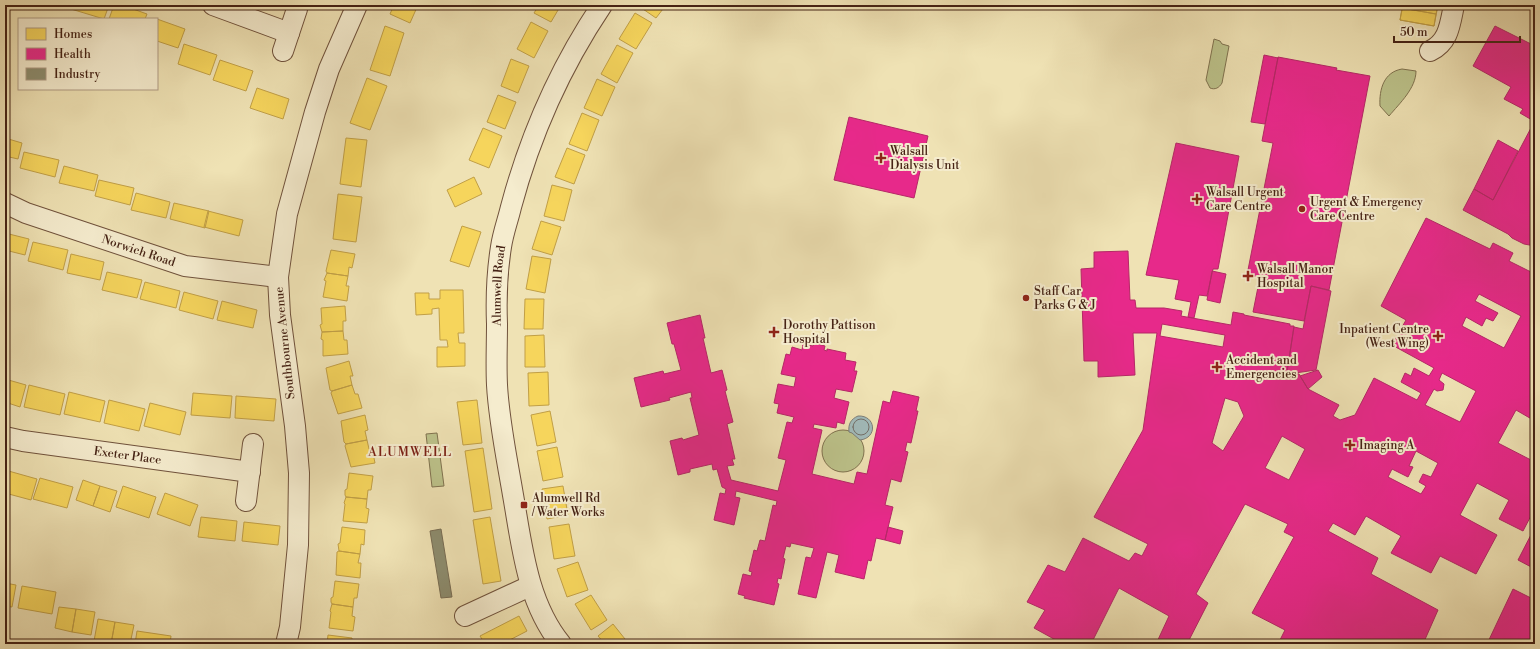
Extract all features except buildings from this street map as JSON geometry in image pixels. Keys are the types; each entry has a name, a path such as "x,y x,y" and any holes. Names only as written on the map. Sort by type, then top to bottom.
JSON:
{"street":[{"path":"213,5 286,42 297,9"},
{"name":"Southbourne Avenue","path":"286,644 290,627 298,545 299,474 295,426 280,315 278,277 287,214 308,133 329,69 357,5"},
{"name":"Alumwell Road","path":"561,644 542,617 530,586 514,502 498,391 496,289 501,246 516,186 532,140 558,82 589,25 602,5"},
{"path":"1430,52 1439,46 1444,40 1454,5"},
{"name":"Norwich Road","path":"5,203 26,213 184,266 278,277"},
{"name":"Exeter Place","path":"5,437 23,441 250,472"},
{"path":"246,501 253,444"},
{"path":"465,616 530,586"}],"green space":[{"path":"1214,39 1229,46 1222,83 1215,89 1210,88 1206,80"},
{"path":"1402,69 1416,71 1415,77 1407,95 1389,116 1380,106 1380,93 1387,78 1396,71"},
{"path":"843,430 858,436 864,451 858,466 843,472 828,466 822,451 828,436"},
{"path":"437,433 444,486 432,487 426,434"}],"water":[{"path":"858,416 868,419 872,427 870,435 860,440 849,432 850,422"}],"place":[{"name":"Walsall Dialysis Unit","path":"881,158"},
{"name":"Walsall Urgent Care Centre","path":"1197,199"},
{"name":"Urgent & Emergency Care Centre","path":"1302,209"},
{"name":"Walsall Manor Hospital","path":"1248,276"},
{"name":"Staff Car Parks G & J","path":"1026,298"},
{"name":"Dorothy Pattison Hospital","path":"774,332"},
{"name":"Inpatient Centre (West Wing)","path":"1438,336"},
{"name":"Accident and Emergencies","path":"1217,367"},
{"name":"Imaging A","path":"1350,445"},
{"name":"Alumwell Rd / Water Works","path":"524,505"}],"district":[{"name":"ALUMWELL","path":"410,452"}]}
